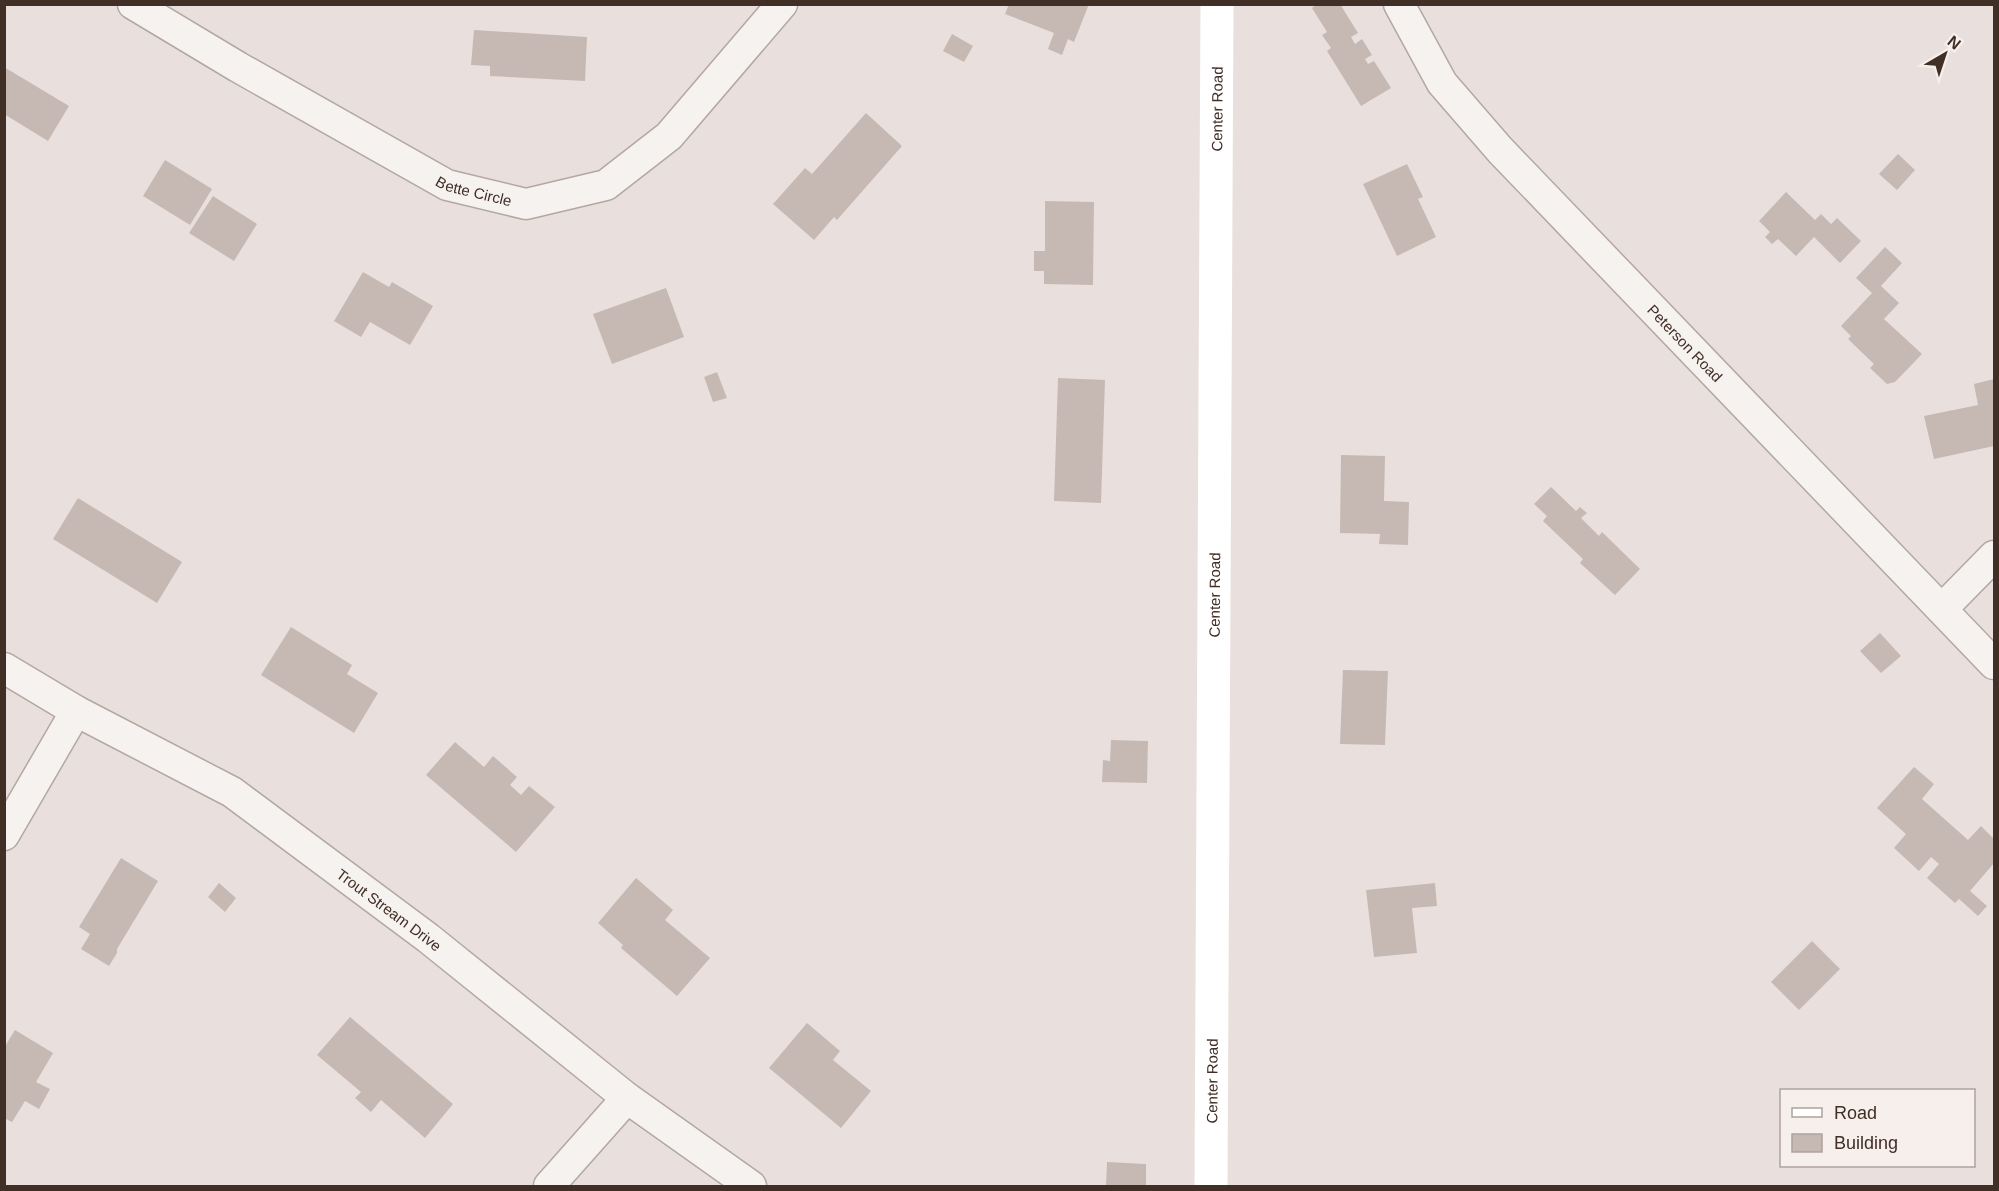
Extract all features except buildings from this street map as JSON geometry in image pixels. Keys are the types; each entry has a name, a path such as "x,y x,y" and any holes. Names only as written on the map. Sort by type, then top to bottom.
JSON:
{"street":[{"name":"Bette Circle","path":"133,4 238,67 447,185 526,204 606,185 669,136 782,4"},
{"name":"Center Road","path":"1211,1186 1217,4"},
{"name":"Peterson Road","path":"1399,4 1442,83 1500,150 1995,664"},
{"path":"1942,609 1995,556"},
{"name":"Trout Stream Drive","path":"4,668 76,711 232,792 428,938 627,1098 751,1186"},
{"path":"4,835 76,711"},
{"path":"549,1186 627,1098"}]}
